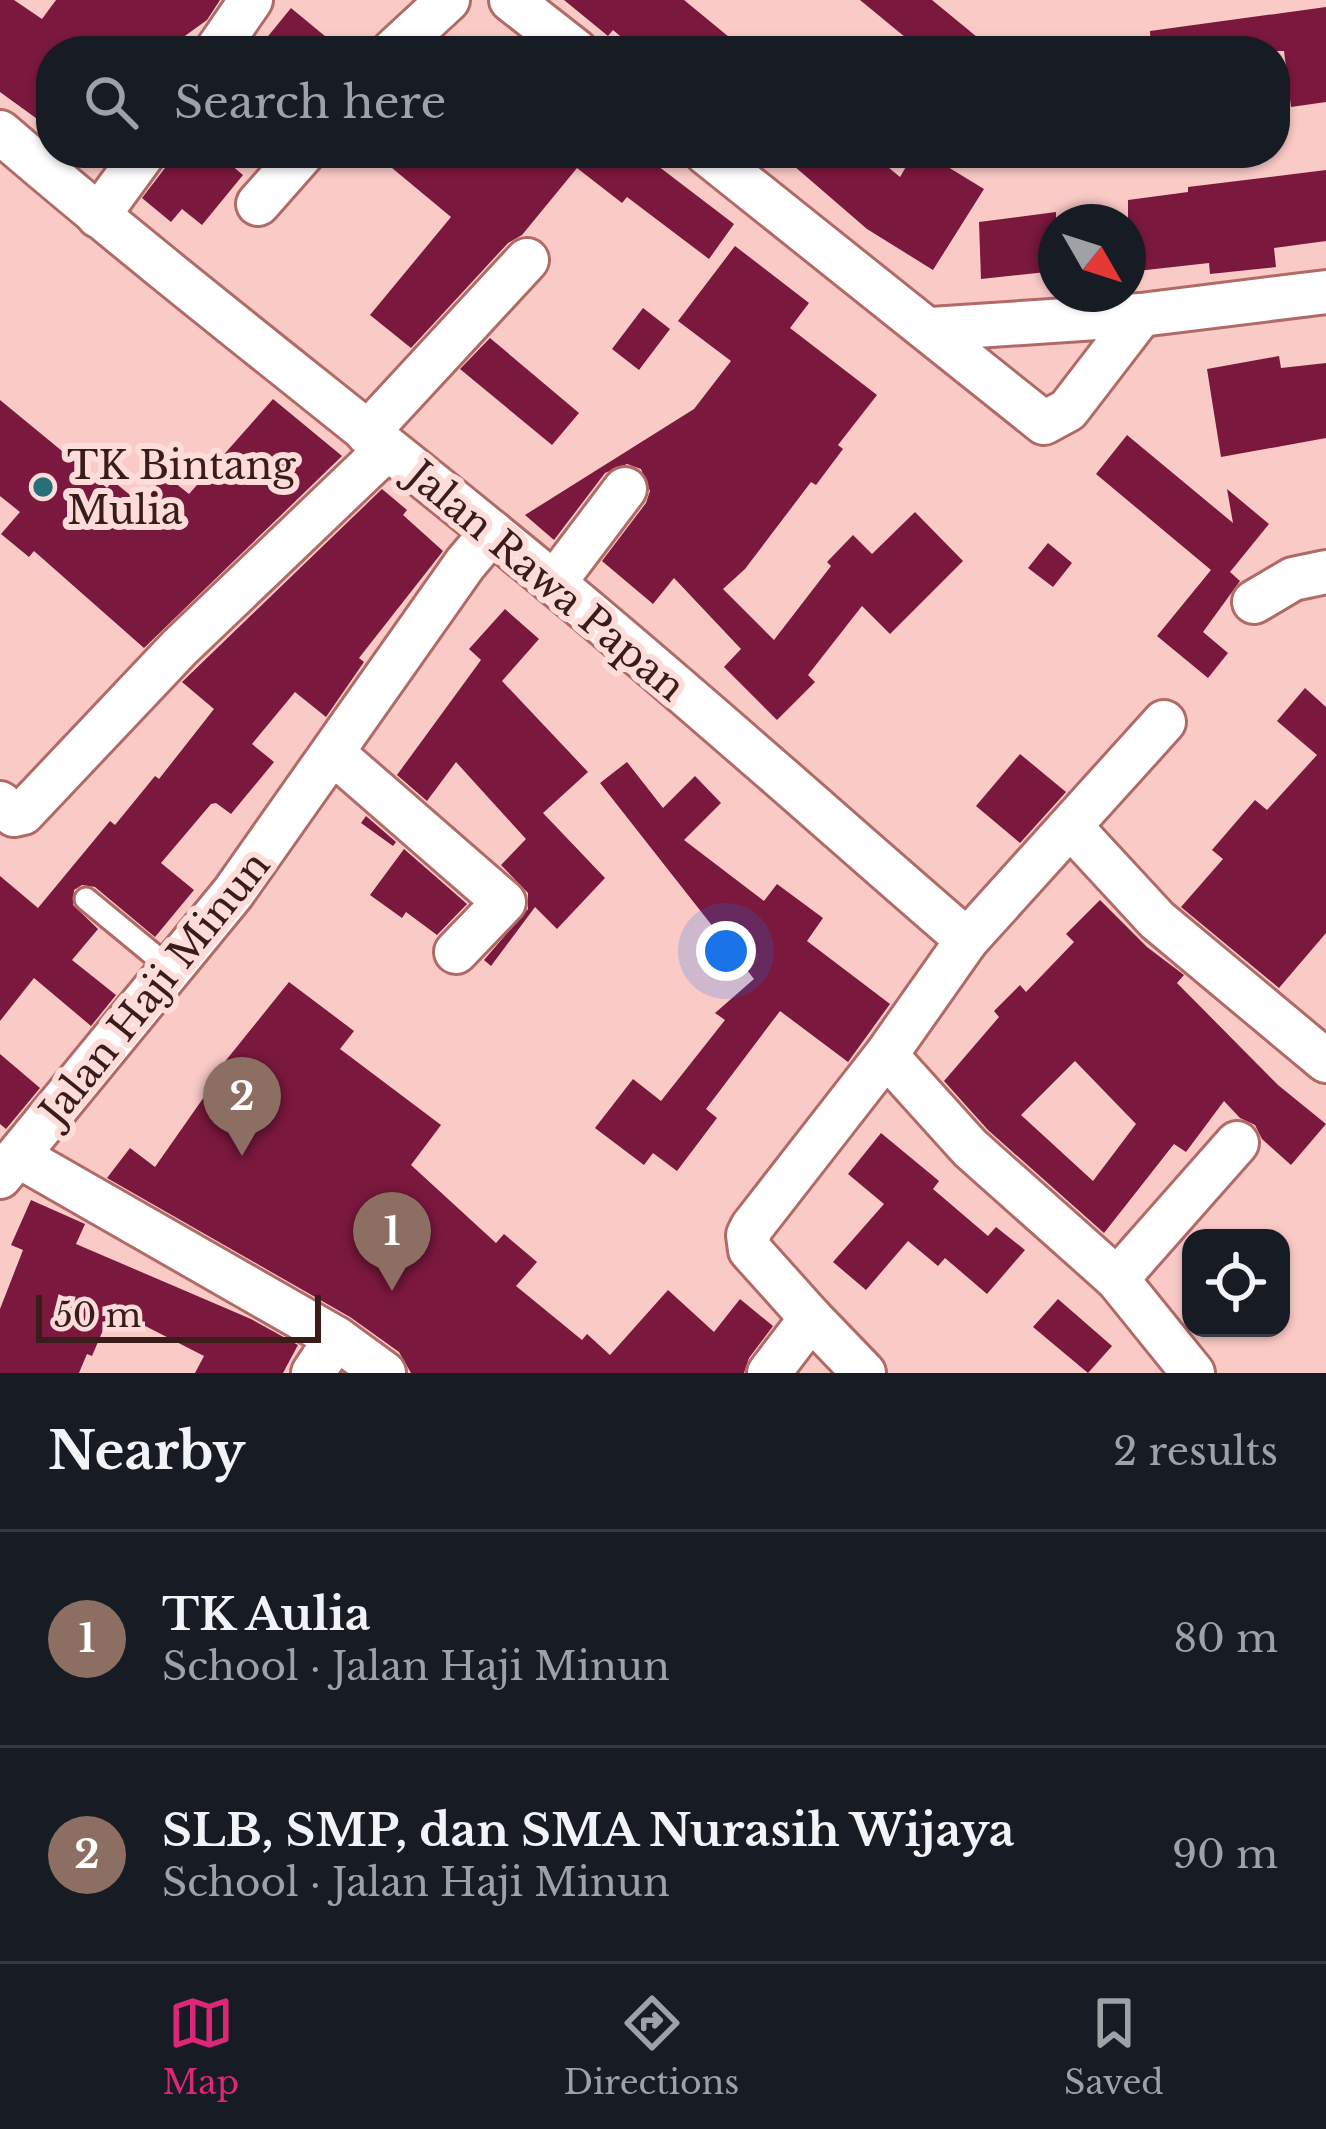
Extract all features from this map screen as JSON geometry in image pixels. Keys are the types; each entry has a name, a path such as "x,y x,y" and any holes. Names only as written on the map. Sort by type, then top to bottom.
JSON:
{"street":[{"path":"226,36 251,0"},
{"path":"409,36 448,0"},
{"path":"512,0 557,36"},
{"name":"Jalan Rawa Papan","path":"0,132 36,163"},
{"name":"Jalan Rawa Papan","path":"42,168 554,583 968,940"},
{"path":"98,216 133,168"},
{"path":"258,204 290,168"},
{"path":"725,168 1044,423 1069,410 1141,315"},
{"path":"0,803 14,815 23,813 377,441 527,260"},
{"path":"931,329 1141,315 1326,292"},
{"path":"554,583 625,489"},
{"name":"Jalan Haji Minun","path":"384,1373 325,1356 10,1167 233,893 464,564 492,532"},
{"path":"1254,602 1293,579 1326,572"},
{"path":"864,1373 750,1250 748,1235 968,940 1164,722"},
{"path":"334,754 503,902 455,952"},
{"path":"1071,827 1157,920 1326,1061"},
{"path":"886,1055 970,1148 1117,1279 1193,1373"},
{"path":"1117,1279 1237,1143"},
{"path":"769,1373 811,1318"}],"lane":[{"path":"86,899 171,969"}],"building":[{"path":"0,0 14,0 42,19 56,0 220,0 207,20 185,36 36,36 36,118 0,92"},
{"path":"564,0 684,0 728,36 620,36 613,30 608,36"},
{"path":"860,0 932,0 976,36 904,36"},
{"path":"1326,7 1326,102 1291,107 1290,36 1150,36 1150,31"},
{"path":"291,8 325,36 268,36"},
{"path":"165,168 235,168 243,175 202,225 182,209 171,222 142,198"},
{"path":"392,168 577,168 522,235 508,243 411,348 370,315 451,217"},
{"path":"577,168 661,168 734,224 709,259 627,197 622,203"},
{"path":"796,168 889,168 900,177 905,168 950,168 984,189 933,270 867,229"},
{"path":"1326,170 1326,241 1274,248 1276,267 1210,274 1209,263 1146,270 1146,204 1128,204 1128,200 1188,192 1188,187"},
{"path":"1038,214 1038,273 981,279 979,222"},
{"path":"735,246 809,303 790,328 877,395 838,445 843,449 816,485 811,482 745,569 723,589 774,640 831,566 827,562 853,535 872,554 915,512 963,561 890,634 862,606 808,675 815,682 777,720 724,667 741,649 674,578 653,604 602,561 646,503 650,491 641,469 627,464 605,473 554,540 525,515 694,409 731,361 678,321"},
{"path":"643,308 670,329 639,370 612,349"},
{"path":"490,338 579,413 552,445 460,369"},
{"path":"1279,356 1281,368 1326,363 1326,438 1221,457 1207,369"},
{"path":"273,399 342,456 144,648 34,551 29,557 1,534 20,512 0,496 0,400 107,488 113,481 141,504 165,475 189,494"},
{"path":"1127,435 1233,523 1227,489 1269,524 1230,572 1240,581 1203,632 1228,653 1208,678 1157,636 1211,570 1096,474"},
{"path":"382,489 443,551 359,658 364,662 326,717 295,692 252,744 274,762 231,814 211,804 161,863 194,890 155,937 95,887 82,885 74,890 73,905 98,929 72,960 116,995 91,1026 34,978 0,1021 0,876 38,908 110,821 115,825 155,776 159,779 214,709 182,682"},
{"path":"1048,543 1072,563 1053,587 1028,568"},
{"path":"505,609 539,639 502,681 588,772 543,813 605,878 557,929 535,907 491,966 484,960 528,909 528,893 501,865 526,839 456,762 427,801 397,775 481,660 469,649"},
{"path":"1305,688 1326,707 1326,933 1279,988 1181,907 1223,859 1212,850 1255,800 1267,810 1317,755 1277,721"},
{"path":"1020,754 1066,792 1020,843 976,806"},
{"path":"627,762 663,808 695,776 721,803 684,840 764,901 777,884 823,918 807,941 890,1004 848,1062 780,1011 706,1109 717,1118 677,1171 653,1153 644,1165 595,1128 633,1079 661,1101 725,1020 715,1013 754,979 600,783"},
{"path":"366,816 396,842 393,846 361,823"},
{"path":"404,849 467,904 437,935 406,912 402,918 370,895"},
{"path":"1100,900 1147,947 1184,975 1177,983 1278,1085 1326,1124 1291,1165 1262,1139 1255,1125 1240,1118 1224,1101 1186,1152 1174,1144 1104,1233 988,1130 944,1081 999,1017 994,1011 1020,985 1026,992 1074,942 1066,934","holes":["1075,1061 1136,1124 1093,1181 1021,1115"]},
{"path":"289,982 354,1031 340,1049 441,1125 411,1165 496,1243 504,1234 537,1262 516,1286 582,1340 587,1334 610,1355 668,1290 714,1332 740,1299 773,1326 749,1358 744,1373 411,1373 399,1352 350,1317 107,1178 130,1148 155,1167 218,1077 215,1074"},
{"path":"0,1054 40,1088 6,1129 0,1124"},
{"path":"881,1133 939,1181 933,1189 988,1236 996,1227 1025,1250 987,1294 945,1258 938,1266 908,1241 866,1290 833,1262 884,1204 848,1174"},
{"path":"31,1200 85,1224 76,1244 251,1319 298,1345 283,1373 195,1373 204,1356 112,1309 92,1356 87,1354 79,1373 0,1373 0,1309 23,1250 11,1245"},
{"path":"1058,1299 1112,1346 1088,1373 1033,1327"}],"place":[{"name":"TK Bintang Mulia","path":"43,487"},
{"name":"SLB, SMP, dan SMA Nurasih Wijaya","path":"242,1156"},
{"name":"TK Aulia","path":"392,1291"}]}
